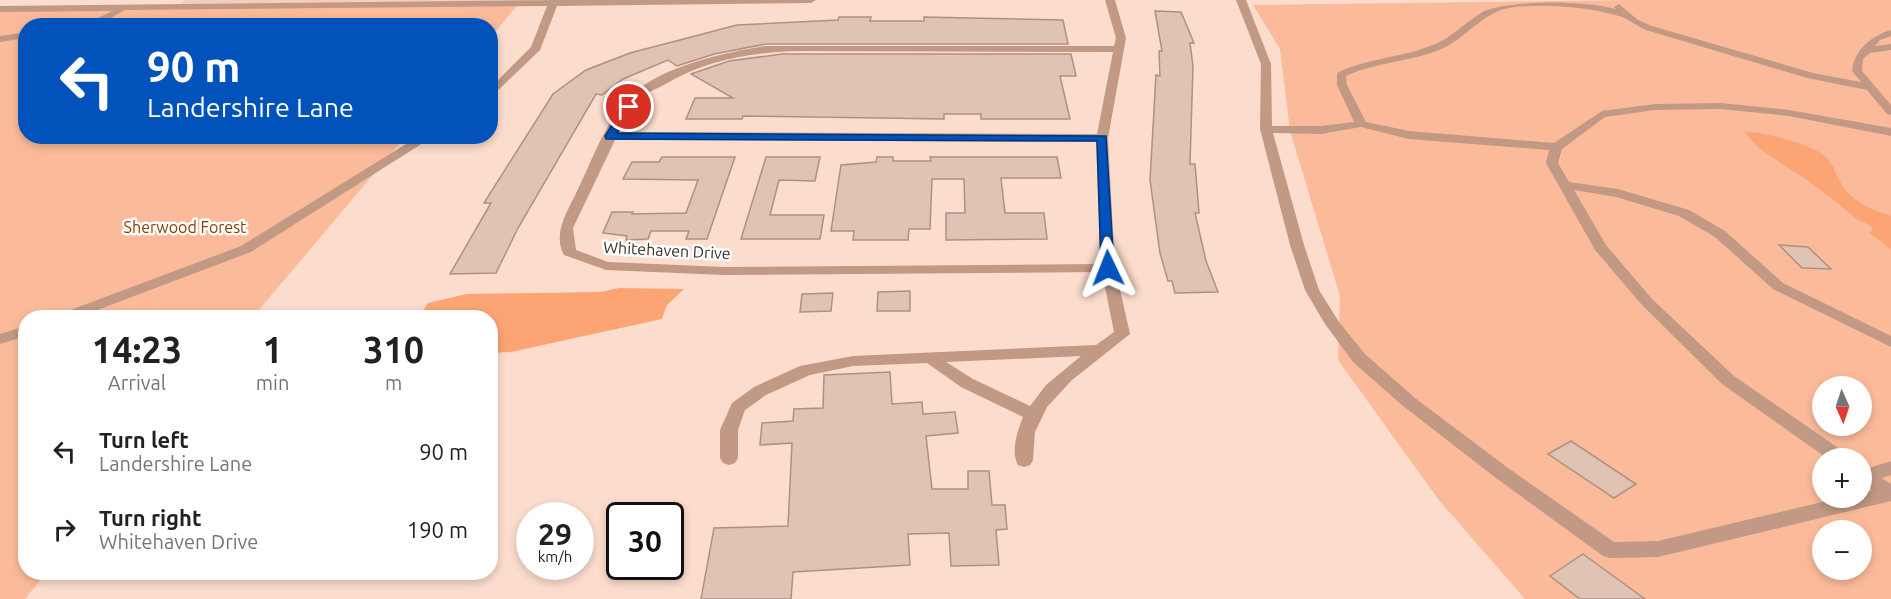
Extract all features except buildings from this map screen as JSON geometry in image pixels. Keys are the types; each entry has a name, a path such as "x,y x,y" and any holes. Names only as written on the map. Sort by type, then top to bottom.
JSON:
{"street":[{"path":"0,9 811,0"},
{"path":"1024,460 1026,433 1033,414 1070,374 1122,334 1108,268 1102,138 1121,38 1110,0"},
{"path":"1241,0 1266,64 1266,129 1296,246 1311,290 1359,358 1436,423 1610,550 1658,549 1891,494"},
{"path":"1614,0 1625,15"},
{"path":"498,87 536,48 553,3"},
{"path":"1361,124 1342,85 1341,75 1373,63 1436,48 1496,8 1532,3 1586,3 1625,15 1649,28 1680,38 1810,76 1869,87"},
{"path":"105,18 127,8"},
{"path":"1891,33 1876,38 1858,58 1857,71 1891,112"},
{"path":"0,39 18,36"},
{"path":"1866,50 1891,46"},
{"name":"Whitehaven Drive","path":"1108,268 724,271 606,266 568,252 566,228 619,119 638,95 677,72 729,55 766,49 800,48 1118,49"},
{"path":"1825,448 1728,380 1647,302 1600,247 1552,163 1556,147 1602,114 1655,107 1721,106 1778,112 1891,132"},
{"path":"1266,129 1321,130 1361,124 1410,135 1556,147"},
{"path":"610,136 1102,138"},
{"path":"83,310 246,249 415,144"},
{"path":"1565,185 1618,193 1684,213 1720,234 1778,286 1891,342"},
{"path":"0,339 18,333"},
{"path":"729,458 729,430 738,407 760,391 806,370 853,361 1100,351"},
{"path":"932,358 947,372 976,389 1033,414"},
{"path":"1872,473 1891,468"},
{"path":"1872,481 1891,494"}],"shaded area":[{"path":"185,0 646,0 178,5"},
{"path":"1745,132 1789,140 1822,154 1828,159 1850,195 1870,208 1891,216 1891,250 1870,233 1873,228 1871,226 1855,218 1813,184 1764,152"},
{"path":"619,288 684,289 667,305 662,319 511,352 498,353 498,310 423,310 428,303 467,294 600,292"}],"green space":[{"path":"1635,0 1891,0 1891,599 1525,599 1438,499 1338,360 1340,296 1290,131 1280,49 1253,5"},
{"name":"Sherwood Forest","path":"519,3 498,28 498,18 18,18 18,144 399,144 259,310 18,310 18,580 40,580 25,599 0,599 0,9"}],"route":[{"path":"629,107 610,136 1102,138 1108,268"}]}
